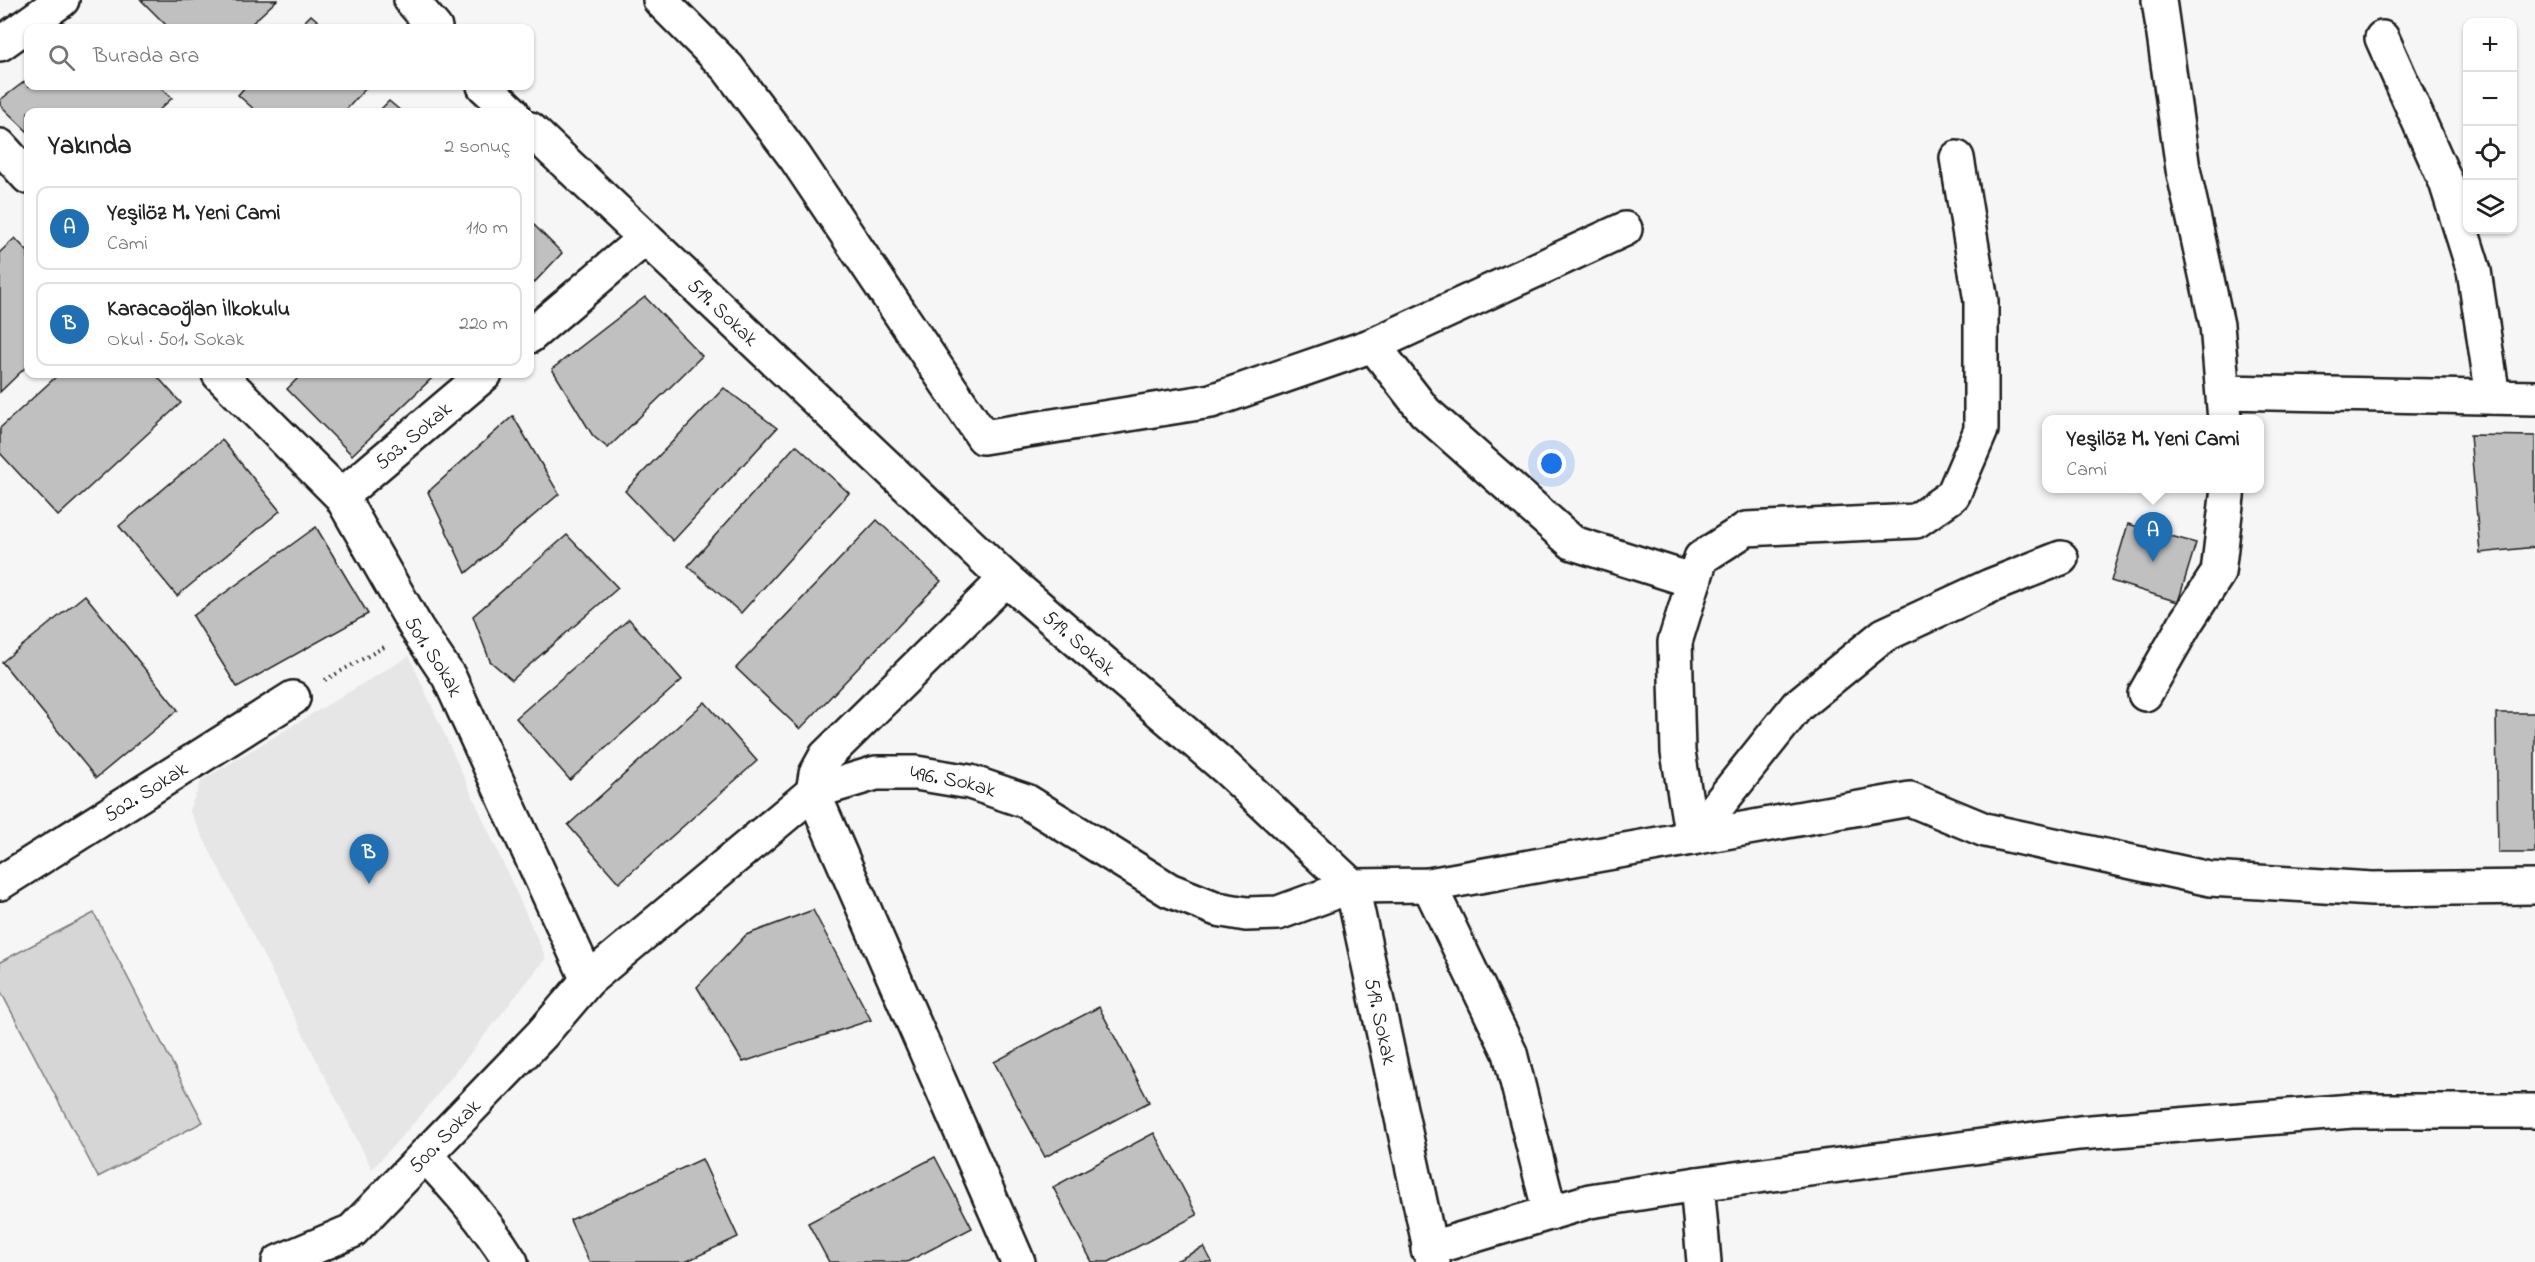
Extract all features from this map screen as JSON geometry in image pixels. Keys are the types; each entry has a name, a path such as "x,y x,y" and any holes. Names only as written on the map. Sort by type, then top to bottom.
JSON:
{"street":[{"path":"28,24 62,0"},
{"path":"411,0 432,24"},
{"path":"660,0 729,68 795,157 983,437 1211,401 1373,345 1625,229"},
{"path":"2159,0 2183,169 2217,325 2224,406 2493,397 2535,398"},
{"path":"0,44 24,27"},
{"path":"2382,38 2446,182 2474,271 2493,397"},
{"path":"488,90 508,108"},
{"name":"519. Sokak","path":"534,133 1006,579 1226,768 1352,886 1430,1255"},
{"path":"0,146 24,173"},
{"path":"1692,838 1678,752 1675,642 1701,558 1746,529 1916,521 1953,495 1982,430 1981,301 1957,158"},
{"path":"534,333 645,238"},
{"path":"1373,345 1425,412 1573,543 1694,581"},
{"name":"501. Sokak","path":"223,378 341,496 417,628 449,676 588,980"},
{"name":"503. Sokak","path":"341,496 480,378"},
{"path":"2145,694 2186,622 2218,573 2228,493"},
{"path":"1692,838 1797,706 1884,634 1990,586 2061,558"},
{"path":"1006,579 826,756 816,774 813,792 1018,1262"},
{"name":"502. Sokak","path":"0,883 293,698"},
{"name":"496. Sokak","path":"588,980 813,792 876,773 916,773 970,782 1026,801 1169,890 1217,909 1246,914 1278,913 1352,886 1429,885 1910,800 1984,830 2210,879 2372,889 2535,887"},
{"path":"1429,885 1510,1053 1550,1213"},
{"name":"500. Sokak","path":"279,1262 352,1231 542,1034 588,980"},
{"path":"1430,1255 1590,1201 1697,1184 2079,1133 2352,1112 2535,1111"},
{"path":"425,1155 475,1210 511,1262"},
{"path":"1697,1184 1704,1262"}],"path":[{"path":"293,698 417,628"}],"shaded area":[{"path":"409,656 546,958 422,1114 372,1169 189,810 202,780"},
{"path":"94,913 203,1122 98,1177 0,990 0,962"}],"building":[{"path":"141,0 277,0 251,24 165,24"},
{"path":"311,15 321,24 302,24"},
{"path":"24,82 24,90 163,90 172,98 161,108 24,108 24,128 0,105 0,100"},
{"path":"242,90 364,90 348,108 253,108 238,95"},
{"path":"389,101 397,108 382,108"},
{"path":"534,225 562,253 534,283"},
{"path":"15,238 24,248 24,369 0,392 0,252"},
{"path":"645,297 702,356 608,448 593,436 552,369"},
{"path":"55,378 159,378 181,403 58,516 0,453 0,428"},
{"path":"298,378 432,378 352,455 287,389"},
{"path":"724,388 777,428 673,541 625,491"},
{"path":"513,416 559,494 466,573 428,492"},
{"path":"2470,435 2535,436 2535,547 2480,553"},
{"path":"222,440 280,511 177,596 119,526"},
{"path":"796,445 849,493 741,613 688,566"},
{"path":"877,520 941,581 800,729 736,668"},
{"path":"2128,524 2196,543 2178,602 2111,581"},
{"path":"316,527 368,614 237,687 193,616"},
{"path":"567,535 618,588 512,680 490,661 473,616"},
{"path":"85,595 178,710 96,778 2,662"},
{"path":"629,619 682,680 570,780 516,718"},
{"path":"705,702 757,761 619,883 568,825"},
{"path":"2496,713 2535,713 2535,853 2498,853"},
{"path":"813,910 871,1020 743,1062 697,987 746,935"},
{"path":"1099,1007 1149,1102 1045,1157 994,1062"},
{"path":"1154,1133 1197,1215 1109,1262 1092,1262 1053,1187"},
{"path":"935,1157 972,1228 907,1262 829,1262 808,1223"},
{"path":"702,1159 738,1237 685,1262 589,1262 570,1220"},
{"path":"1204,1247 1212,1262 1174,1262"}],"place":[{"name":"Yeşilöz M. Yeni Cami","path":"2153,562"},
{"name":"Karacaoğlan İlkokulu","path":"369,884"}]}
